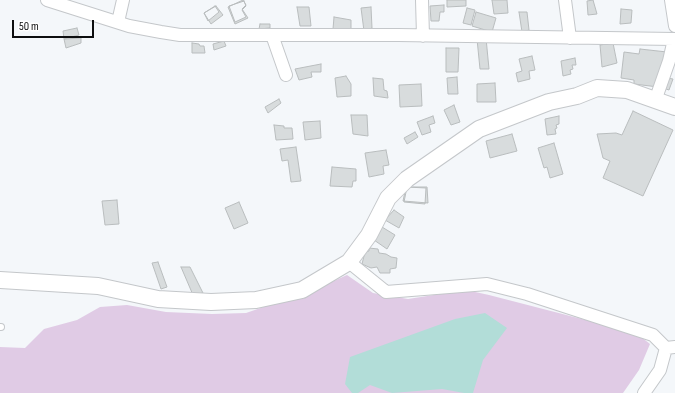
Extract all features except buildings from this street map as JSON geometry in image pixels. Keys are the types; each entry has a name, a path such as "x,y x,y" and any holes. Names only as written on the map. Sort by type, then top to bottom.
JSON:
{"street":[{"path":"47,0 118,22 154,31 180,35 675,39 655,101"},
{"path":"118,22 123,0"},
{"path":"422,0 423,36"},
{"path":"565,0 570,38"},
{"path":"671,0 675,26"},
{"path":"272,35 286,75"},
{"path":"0,280 98,286 158,299 211,302 256,300 302,290 348,262 369,235 388,198 407,179 479,129 549,102 577,96 597,88 627,90 675,107"},
{"path":"348,262 386,292 487,284 527,294 653,335 671,348 660,370 644,393"}],"shaded area":[{"path":"347,275 373,293 408,299 466,290 489,295 636,333 650,344 639,370 623,393 0,393 0,347 25,348 44,329 77,320 100,307 127,305 166,312 212,314 246,313 316,289"},
{"path":"485,313 507,328 483,360 473,393 442,389 392,393 370,385 358,393 352,393 345,384 350,357 455,319"}]}
